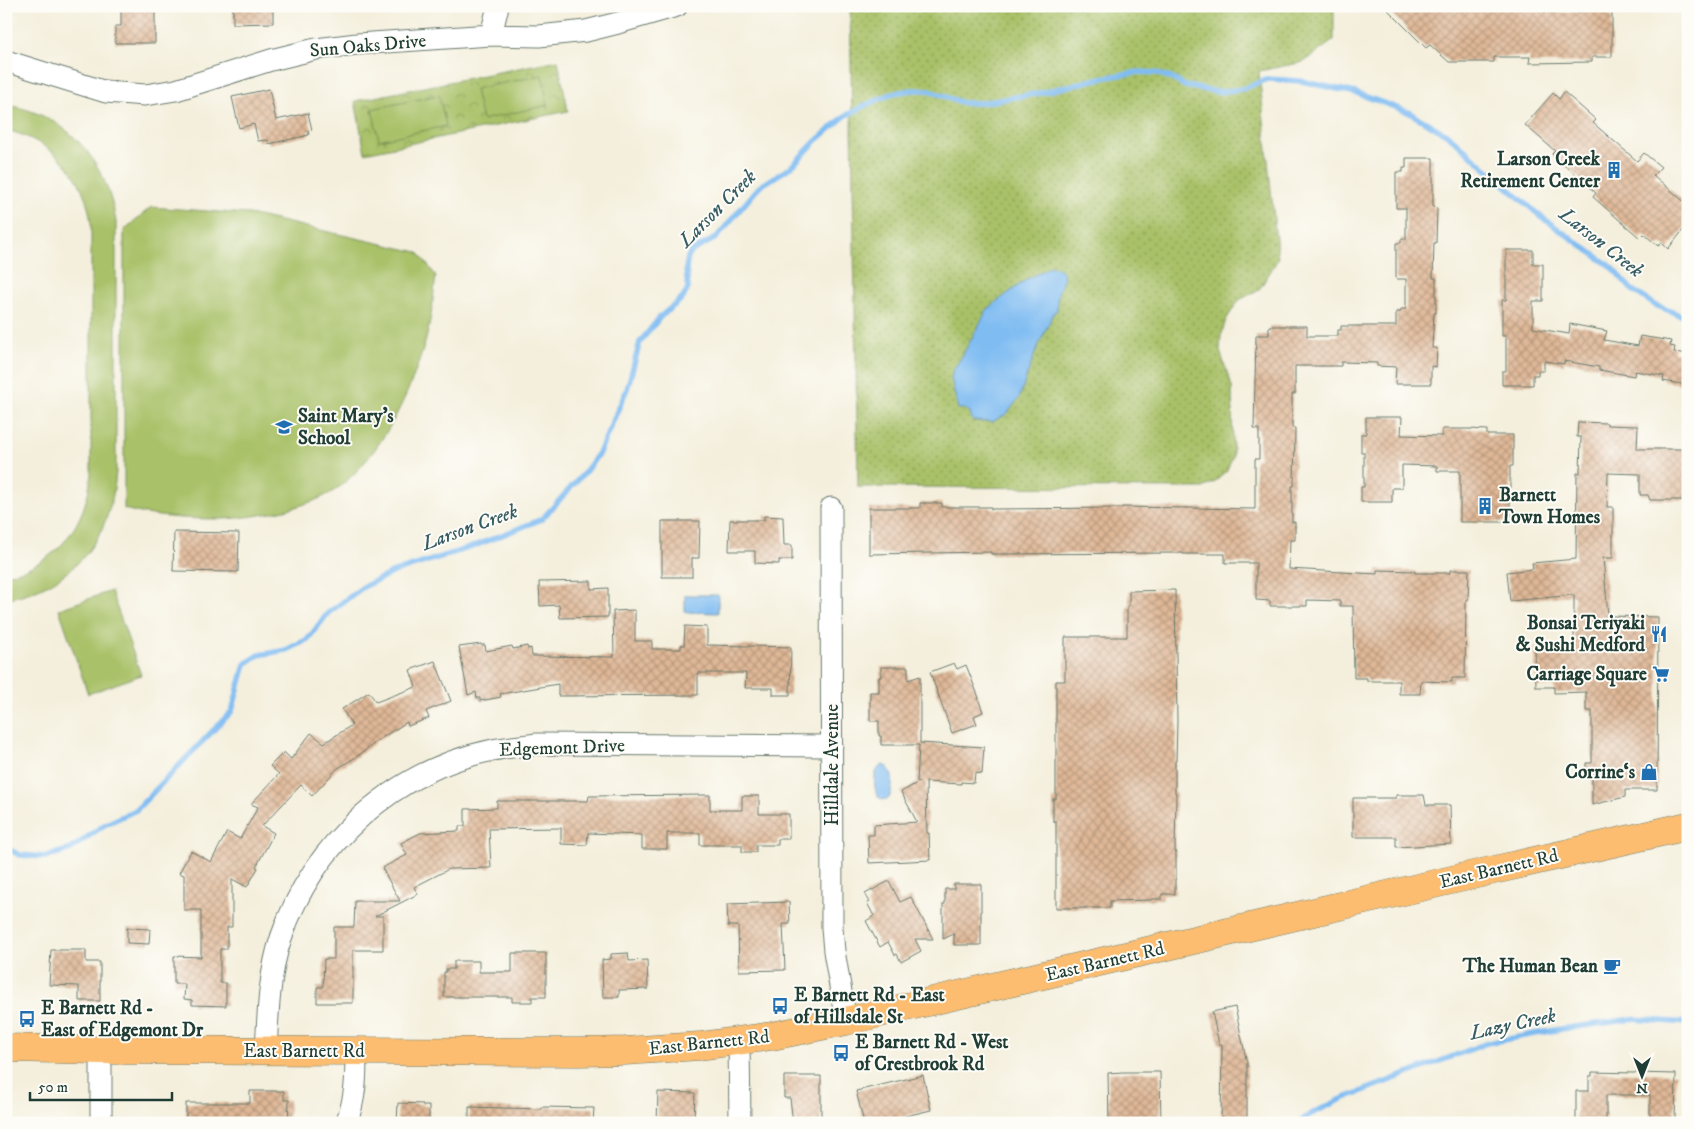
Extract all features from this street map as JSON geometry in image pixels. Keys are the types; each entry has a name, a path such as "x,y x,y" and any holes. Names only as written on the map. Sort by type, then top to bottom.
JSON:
{"main road":[{"name":"East Barnett Rd","path":"6,1048 580,1052 661,1049 739,1041 846,1022 1688,826"}],"street":[{"path":"492,35 498,6"},
{"name":"Sun Oaks Drive","path":"6,61 106,92 145,95 176,90 271,60 316,49 357,44 492,35 539,36 586,31 677,6"},
{"name":"Hilldale Avenue","path":"831,508 832,928 846,1022"},
{"name":"Edgemont Drive","path":"266,1051 270,992 281,940 294,905 311,874 332,846 358,818 377,802 411,780 461,758 493,749 538,744 832,746"},
{"path":"739,1041 740,1123"},
{"path":"101,1050 101,1123"},
{"path":"346,1123 352,1108 355,1088 356,1051"}],"green space":[{"path":"850,6 1334,6 1334,40 1304,62 1259,71 1278,259 1259,290 1239,300 1226,320 1221,336 1220,351 1232,387 1233,456 1226,472 1215,482 1203,488 858,487"},
{"path":"558,60 568,111 365,153 355,101"},
{"path":"542,75 548,105 482,120 475,89"},
{"path":"439,95 446,126 379,140 372,109"},
{"path":"6,105 28,110 49,119 66,130 81,144 94,161 104,180 111,200 116,222 116,472 113,496 106,519 97,538 85,556 69,571 51,583 6,599 6,575 24,570 41,562 55,551 76,525 88,492 91,473 91,223 88,205 82,189 64,163 39,143 23,135 6,130"},
{"path":"151,207 249,214 418,252 436,276 425,343 402,403 381,441 354,474 338,488 313,501 282,511 235,518 172,517 124,509 124,230"},
{"path":"111,591 141,675 88,694 59,609"}],"water":[{"path":"1051,266 1061,271 1064,277 1059,289 1057,311 1054,312 1035,353 1019,398 1007,414 992,422 973,421 969,411 958,409 951,378 953,370 987,310 1027,279"},
{"path":"685,595 718,595 718,613 685,612"},
{"path":"882,765 890,770 892,779 892,789 889,798 883,800 877,796 875,783 875,775"}],"building":[{"path":"121,6 155,6 155,43 115,43 115,26 121,26"},
{"path":"233,6 273,6 273,23 233,24"},
{"path":"1384,6 1545,7 1544,12 1580,12 1580,7 1612,7 1612,57 1592,57 1592,62 1529,63 1530,57 1494,57 1494,62 1449,62 1430,45 1426,48"},
{"path":"269,89 276,120 308,113 312,130 308,131 309,135 269,144 268,140 258,141 254,124 239,128 232,97"},
{"name":"Larson Creek Retirement Center","path":"1564,92 1596,120 1593,123 1637,161 1644,153 1661,167 1653,175 1688,205 1688,224 1668,249 1662,243 1658,246 1644,234 1640,238 1593,197 1596,193 1552,154 1555,151 1525,125 1553,93 1559,99"},
{"path":"1406,158 1433,158 1433,207 1437,208 1433,278 1436,278 1436,313 1434,313 1432,348 1437,348 1436,367 1431,366 1431,384 1395,384 1396,367 1377,366 1377,363 1341,362 1341,366 1295,366 1295,394 1292,394 1292,428 1295,428 1292,522 1295,522 1295,540 1290,540 1289,569 1377,574 1377,570 1450,573 1450,570 1469,570 1468,600 1466,600 1465,678 1452,678 1452,682 1421,681 1420,694 1399,694 1399,681 1367,681 1367,678 1354,678 1353,606 1340,606 1340,601 1307,600 1307,606 1270,606 1270,601 1256,600 1256,563 1225,563 1225,554 991,554 991,552 869,554 869,508 920,508 920,503 942,503 942,507 991,507 991,509 1122,507 1255,509 1255,459 1259,459 1259,429 1254,429 1256,335 1269,335 1269,326 1307,326 1307,336 1338,336 1338,330 1341,330 1341,326 1396,326 1396,312 1406,309 1406,279 1396,279 1396,243 1401,243 1401,239 1406,239 1406,208 1396,208 1396,172 1403,172 1403,168 1406,168"},
{"path":"1506,250 1533,250 1533,264 1543,264 1543,301 1533,301 1533,328 1569,334 1570,324 1607,331 1604,340 1638,346 1640,336 1671,341 1670,346 1675,347 1674,352 1688,354 1688,385 1663,381 1664,376 1635,371 1634,376 1564,361 1564,364 1544,361 1544,371 1538,371 1538,375 1533,375 1533,385 1502,385 1502,371 1506,371 1506,336 1502,336 1502,300 1506,300"},
{"path":"1366,417 1402,417 1401,435 1442,436 1442,429 1469,429 1487,430 1487,435 1513,435 1513,466 1510,466 1510,522 1460,522 1460,471 1437,471 1437,466 1402,465 1402,488 1392,488 1392,502 1361,502 1361,487 1364,487 1364,452 1361,452 1361,434 1366,434"},
{"path":"1578,422 1638,426 1637,449 1688,449 1688,500 1650,500 1648,495 1640,495 1640,474 1608,473 1607,507 1613,507 1613,558 1603,558 1608,616 1658,617 1657,790 1625,790 1625,797 1592,805 1592,778 1586,778 1586,763 1592,763 1592,711 1586,711 1586,692 1554,693 1554,687 1536,687 1535,647 1574,646 1574,595 1510,601 1507,572 1533,569 1532,563 1576,559 1577,473 1580,473 1581,437 1577,437"},
{"path":"764,516 783,517 784,545 792,545 792,560 779,560 779,564 755,563 755,551 729,551 730,520 764,520"},
{"path":"662,521 700,521 699,558 692,558 692,577 662,577"},
{"path":"174,532 239,533 238,572 173,571"},
{"path":"591,581 591,589 608,588 608,617 560,618 559,605 540,606 539,582"},
{"path":"1175,590 1177,721 1175,761 1175,894 1162,894 1162,899 1110,901 1110,908 1056,908 1056,821 1053,821 1053,799 1056,799 1056,681 1065,681 1065,637 1127,637 1129,591"},
{"path":"635,610 635,641 652,641 652,649 681,649 681,645 684,645 685,626 707,627 707,645 791,647 790,695 773,695 773,688 745,688 746,673 698,673 698,695 558,696 558,684 500,694 501,697 480,701 480,698 477,698 476,692 468,695 459,647 481,644 485,645 486,651 512,646 513,649 527,646 528,649 531,648 532,656 614,657 613,611"},
{"path":"435,661 451,701 426,711 429,718 408,726 407,722 375,742 337,769 312,796 301,785 262,826 274,833 256,867 258,868 247,887 232,879 232,927 227,927 227,949 220,949 220,983 226,983 226,1006 192,1005 192,1000 184,999 185,984 174,984 174,956 201,957 201,910 184,910 184,875 179,873 191,851 211,862 227,832 240,839 258,807 251,804 279,774 270,766 284,752 291,759 311,733 324,743 352,725 342,709 369,692 376,702 416,687 410,670"},
{"path":"954,663 957,669 966,665 983,712 974,716 977,724 952,733 930,672"},
{"path":"881,667 908,667 908,680 920,676 920,743 984,747 982,774 975,773 974,783 926,782 927,833 929,833 930,860 869,863 868,835 874,835 874,825 917,822 901,792 919,782 917,782 919,745 881,745 879,721 870,721 870,692 879,692"},
{"path":"710,795 710,810 742,810 742,796 759,796 759,814 789,814 789,839 778,839 778,845 756,845 756,852 742,852 742,845 700,845 700,833 667,833 667,849 642,849 642,835 588,833 587,845 561,844 561,828 489,829 491,868 449,869 414,887 418,894 375,916 383,916 383,950 353,950 353,1003 317,1003 317,987 323,987 324,959 334,959 334,927 354,927 355,901 400,901 382,868 407,855 401,843 420,833 459,831 459,826 465,826 465,809 497,808 497,801 588,801 589,796"},
{"path":"1396,795 1424,795 1426,805 1450,805 1451,844 1396,847 1396,837 1353,837 1353,798 1396,798"},
{"path":"889,881 900,902 911,897 933,939 915,939 921,951 901,962 888,942 880,947 866,921 874,916 867,903 870,902 865,894"},
{"path":"954,884 981,884 981,945 954,945 954,934 943,939 945,889 954,889"},
{"path":"789,902 790,924 783,924 785,970 739,971 738,926 728,926 727,904"},
{"path":"127,928 150,929 149,944 127,943"},
{"path":"51,950 86,950 86,962 100,962 100,1001 79,1001 79,986 49,985"},
{"path":"512,953 546,953 546,997 532,997 532,1002 512,1002 512,997 444,997 444,972 446,972 446,969 454,969 454,961 479,961 479,972 512,972"},
{"path":"628,953 629,961 647,960 648,989 619,990 619,997 603,997 602,960 611,959 611,954"},
{"path":"1235,1007 1247,1063 1247,1123 1221,1123 1222,1044 1219,1044 1212,1012"},
{"path":"1160,1072 1161,1123 1109,1123 1108,1073"},
{"path":"1592,1072 1676,1074 1675,1123 1650,1123 1650,1095 1606,1095 1606,1123 1576,1123 1576,1091 1589,1091 1589,1076 1592,1076"},
{"path":"923,1075 931,1110 876,1123 864,1123 856,1091"},
{"path":"784,1076 821,1076 821,1123 793,1123 790,1098 784,1098"},
{"path":"250,1091 284,1091 284,1100 289,1100 288,1123 186,1123 186,1103 250,1103"},
{"path":"658,1092 695,1093 694,1123 657,1123"},
{"path":"398,1103 429,1106 429,1123 397,1123"},
{"path":"469,1107 594,1108 593,1123 469,1123"}],"waterway":[{"name":"Larson Creek","path":"6,848 20,855 45,857 71,849 104,825 136,810 232,711 245,664 259,655 286,650 308,639 328,613 363,587 394,572 472,547 542,519 585,472 599,453 627,389 640,342 661,316 683,298 688,288 686,269 688,257 692,251 716,238 759,187 791,167 816,141 845,116 894,93 927,90 963,103 980,103 1040,93 1101,78 1139,72 1156,73 1171,78 1185,86 1218,92 1242,89 1268,79 1301,81 1356,93 1408,112 1448,135 1540,216 1613,268 1631,289 1655,305 1688,318"},
{"name":"Lazy Creek","path":"1298,1123 1311,1114 1342,1099 1487,1043 1561,1029 1633,1019 1688,1023"}],"place":[{"name":"Larson Creek Retirement Center","path":"1614,170"},
{"name":"Saint Mary's School","path":"284,427"},
{"name":"Barnett Town Homes","path":"1485,506"},
{"name":"Bonsai Teriyaki & Sushi Medford","path":"1659,634"},
{"name":"Carriage Square","path":"1661,674"},
{"name":"Corrine‘s","path":"1649,772"},
{"name":"The Human Bean","path":"1612,966"},
{"name":"E Barnett Rd - East of Hillsdale St","path":"780,1006"},
{"name":"E Barnett Rd - East of Edgemont Dr","path":"27,1019"},
{"name":"E Barnett Rd - West of Crestbrook Rd","path":"841,1053"}]}
